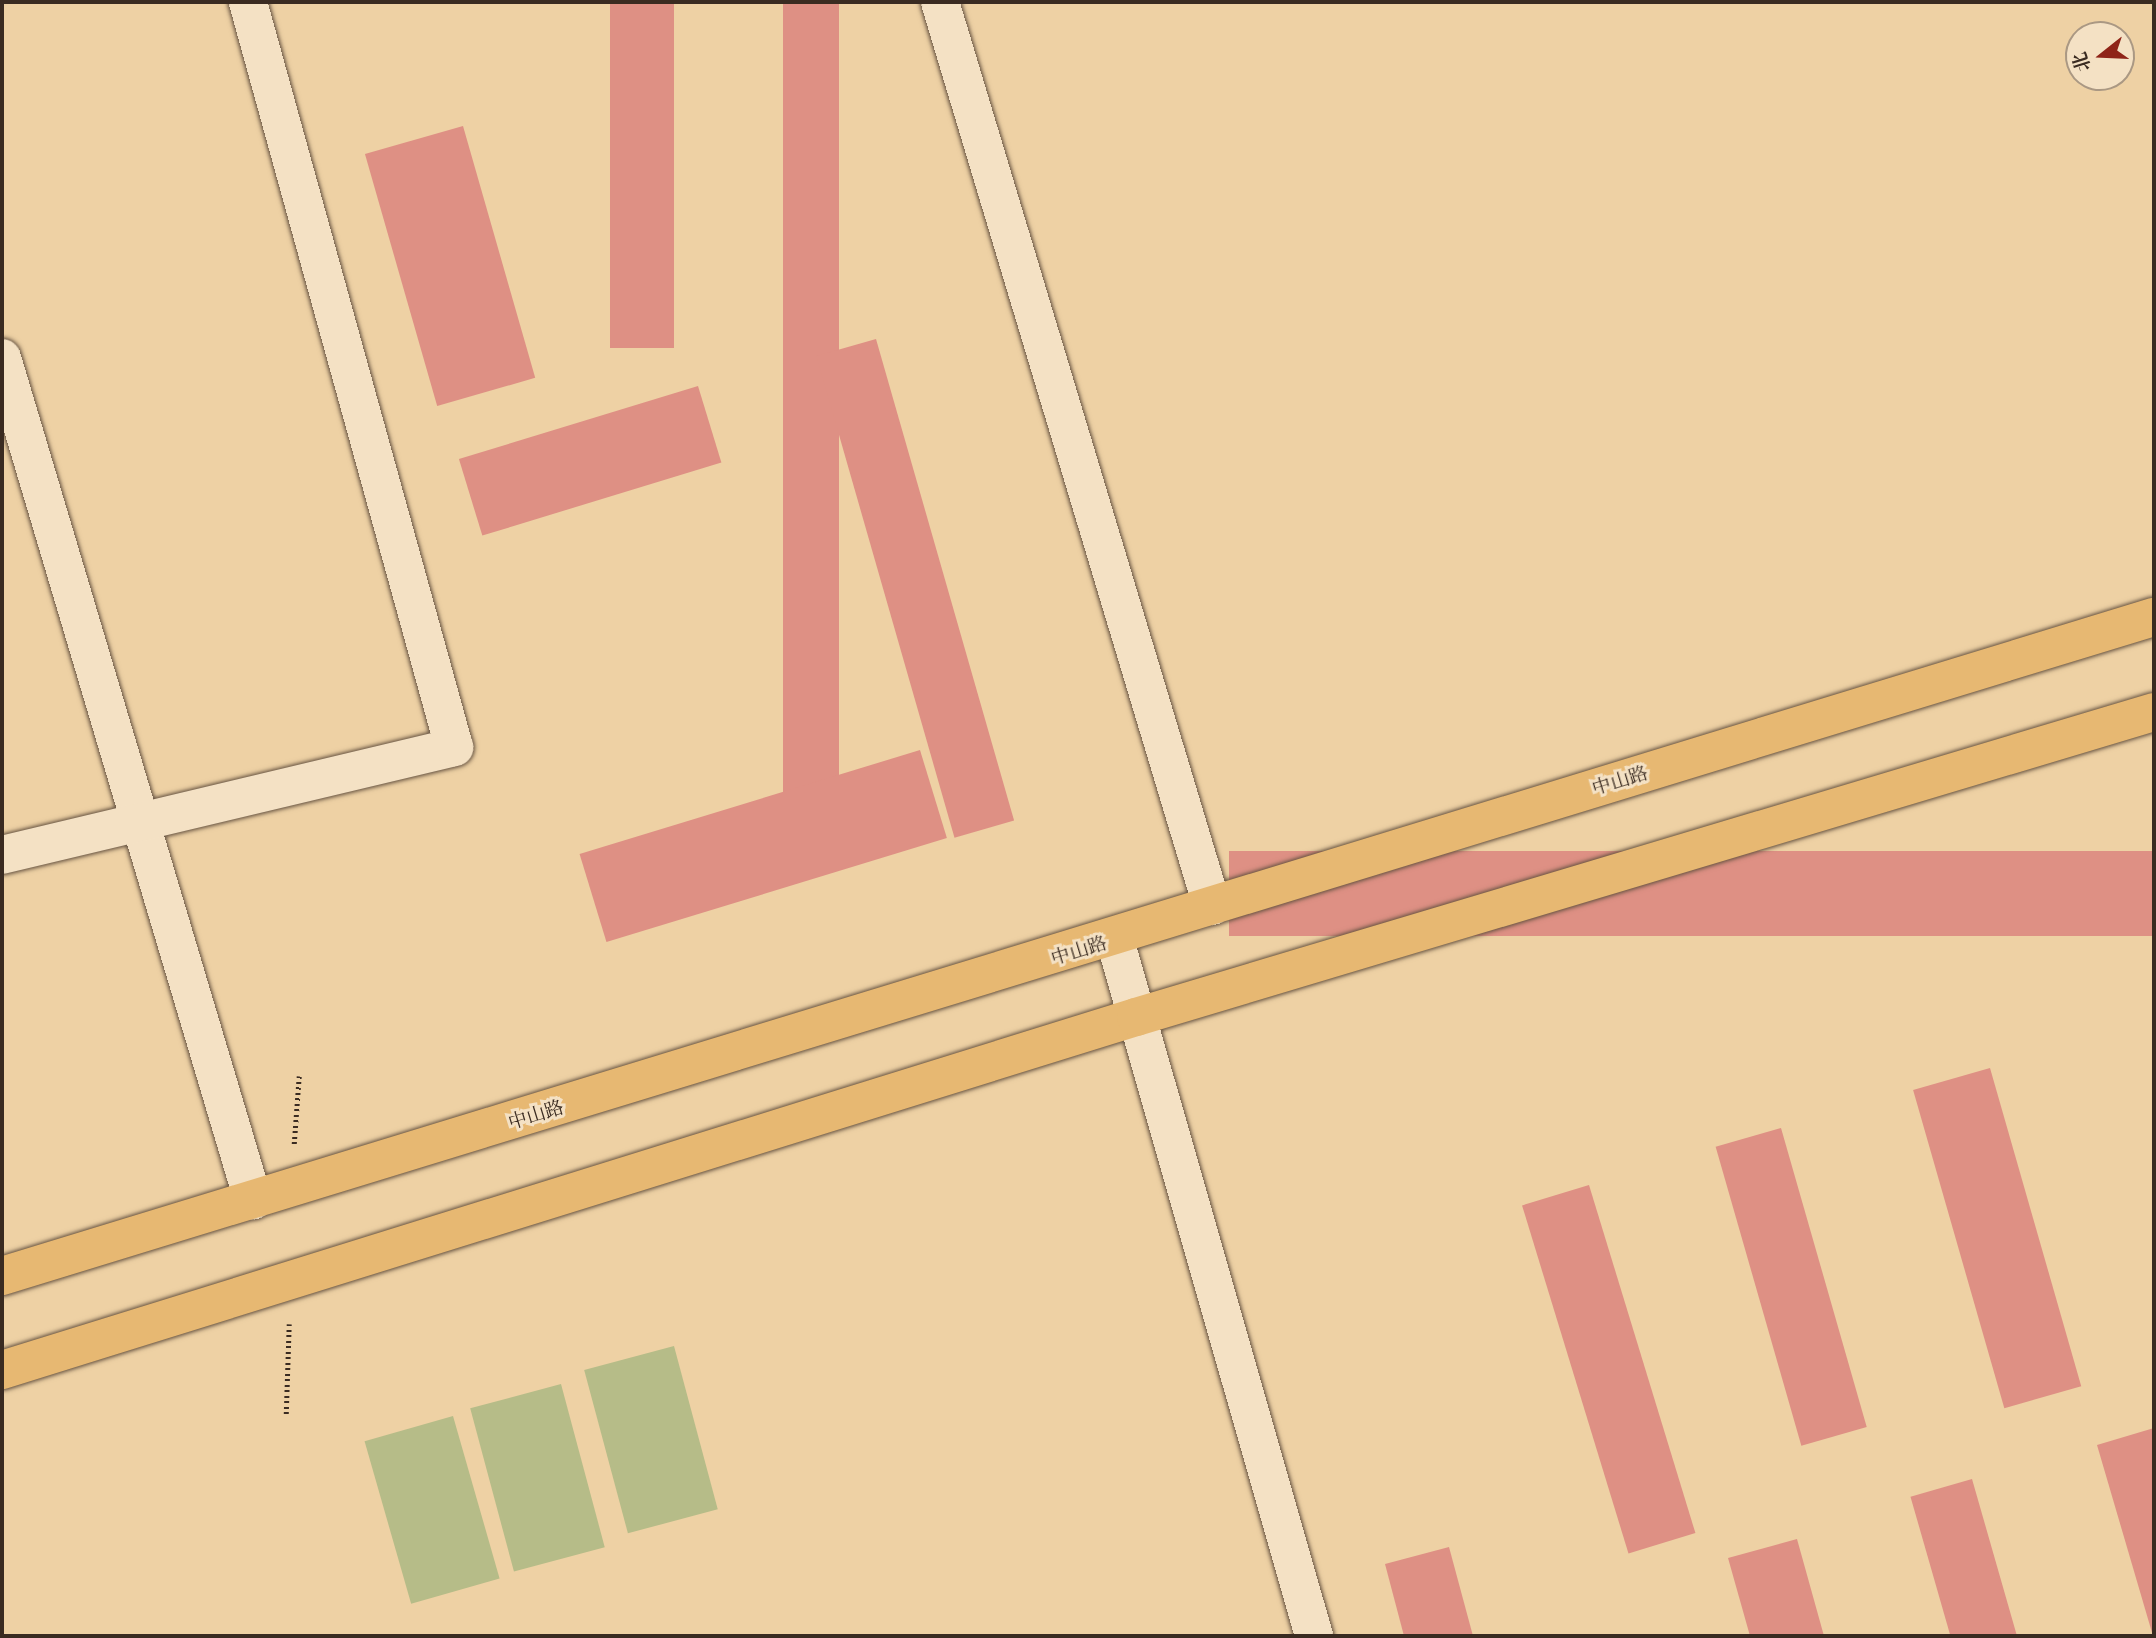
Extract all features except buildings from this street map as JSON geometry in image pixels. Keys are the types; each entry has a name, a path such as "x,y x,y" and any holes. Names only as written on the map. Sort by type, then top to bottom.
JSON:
{"main road":[{"name":"中山路","path":"2,1276 1115,940 1212,906 2154,617"},
{"path":"2,1370 1136,1017 2154,712"}],"street":[{"path":"2,855 142,817 454,747 248,2"},
{"path":"940,2 1212,906"},
{"path":"2,358 142,817 253,1200"},
{"path":"1115,940 1314,1636"}],"green space":[{"path":"674,1346 718,1509 628,1533 584,1370"},
{"path":"561,1384 605,1547 514,1572 470,1408"},
{"path":"453,1416 500,1578 411,1604 365,1441"}]}
